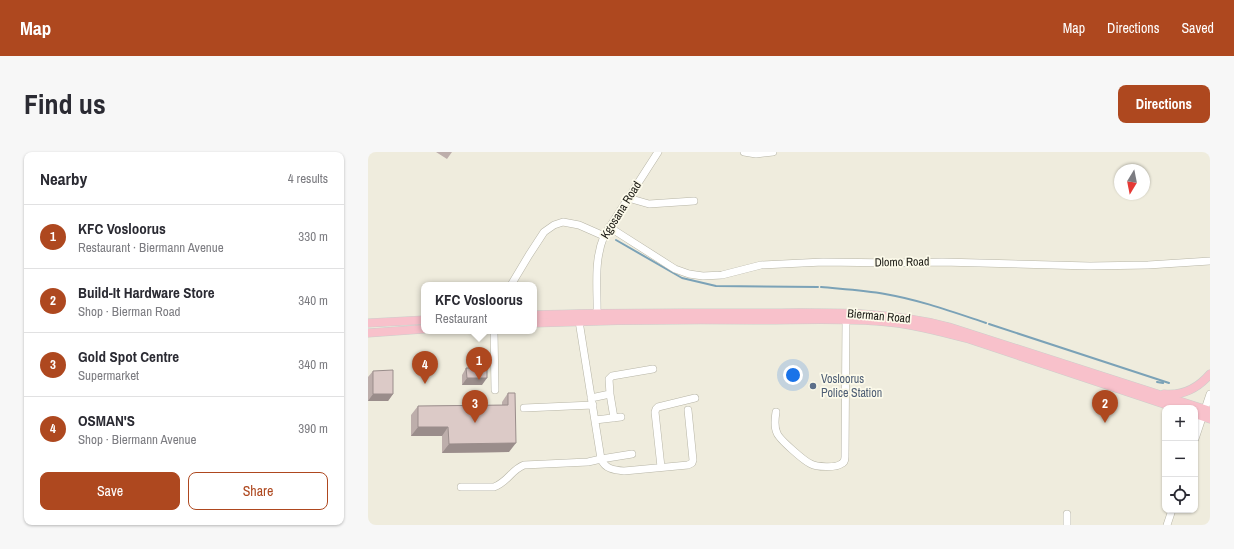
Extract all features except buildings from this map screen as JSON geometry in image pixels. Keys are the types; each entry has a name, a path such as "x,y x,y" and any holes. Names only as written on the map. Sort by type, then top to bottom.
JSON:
{"main road":[{"name":"Bierman Road","path":"597,317 845,313 894,316 948,327 1152,393 1204,414"},
{"name":"Bierman Road","path":"537,315 846,320 878,321 909,325 940,331 969,339 1167,405"},
{"path":"537,323 580,322 597,317"},
{"path":"368,322 421,320"},
{"path":"368,333 421,329"},
{"path":"1152,393 1171,395 1189,391 1198,386 1210,374"}],"street":[{"name":"Kgosana Road","path":"597,317 597,262 599,248 609,227 658,152"},
{"path":"744,152 756,154 773,152"},
{"path":"628,198 649,204 694,201"},
{"path":"513,282 544,232 554,224 563,222 579,225 604,236"},
{"name":"Dlomo Road","path":"609,227 675,269 689,274 703,276 722,276 761,265 816,262 949,262 1090,266 1210,261"},
{"path":"776,412 775,426 777,435 806,461 814,466 841,465 845,457 846,320"},
{"path":"580,322 603,464 608,468 624,471 688,465 692,463 693,460 688,410"},
{"path":"494,334 495,390"},
{"path":"595,420 617,418 608,383 612,376 654,369"},
{"path":"524,408 592,402 610,394"},
{"path":"1198,431 1210,394"},
{"path":"661,467 655,412 656,409 658,407 695,398"},
{"path":"462,487 498,486 516,469 524,465 588,462 632,454"},
{"path":"1167,525 1171,513"},
{"path":"1067,525 1068,514"}],"waterway":[{"path":"616,240 682,278 716,286 818,287"},
{"path":"821,287 869,292 898,297 986,323"},
{"path":"989,324 1169,383"},
{"path":"1157,382 1163,383"}],"place":[{"name":"KFC Vosloorus","path":"479,380"},
{"name":"OSMAN'S","path":"425,384"},
{"name":"Vosloorus Police Station","path":"813,386"},
{"name":"Gold Spot Centre","path":"475,423"},
{"name":"Build-It Hardware Store","path":"1105,423"}]}
